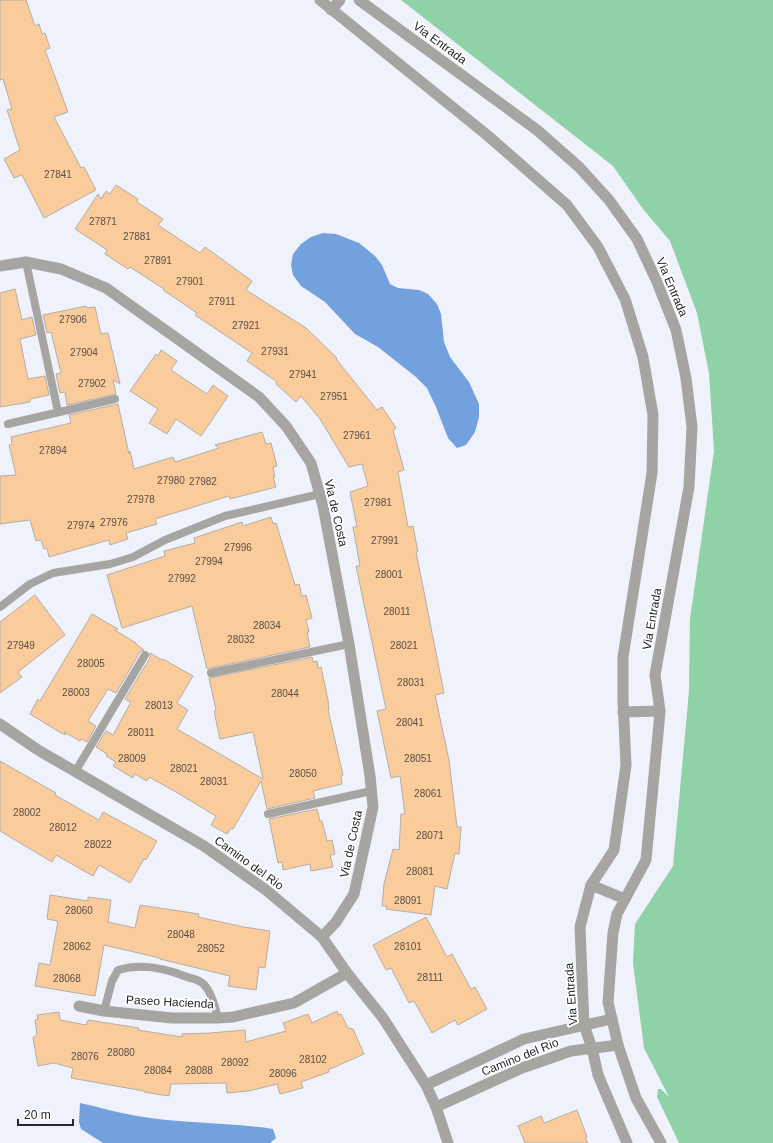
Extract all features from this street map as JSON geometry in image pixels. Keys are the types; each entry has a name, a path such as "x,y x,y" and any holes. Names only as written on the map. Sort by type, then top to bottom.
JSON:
{"street":[{"name":"Via Entrada","path":"320,0 487,135 567,205 598,247 625,299 643,357 653,416 652,473 623,657 623,712 626,764 614,850 591,885 580,927 584,1025 592,1048 598,1076 627,1143"},
{"path":"331,10 340,0"},
{"name":"Via Entrada","path":"359,0 537,130 579,167 609,200 637,239 657,282 676,330 686,378 692,428 689,487 655,675 660,711 652,815 646,860 616,914 613,933 608,1002 618,1045 636,1098 661,1143"},
{"name":"Via de Costa","path":"0,266 26,262 61,269 106,288 259,397 286,426 311,463 323,506 350,644 370,776 373,807 354,894 336,922 322,937"},
{"path":"623,712 660,711"},
{"name":"Camino del Rio","path":"0,724 38,750 204,846 266,890 322,937 347,973 383,1018 426,1085 436,1107 448,1143"},
{"path":"591,885 625,899"},
{"name":"Paseo Hacienda","path":"79,1006 104,1011 172,1018 218,1018 294,1003 347,973"},
{"name":"Camino del Rio","path":"426,1085 524,1039 612,1019"},
{"name":"Camino del Rio","path":"436,1107 522,1068 571,1051 618,1045"}],"lane":[{"path":"26,262 58,412"},
{"path":"8,424 115,399"},
{"path":"0,607 30,584 53,573 110,564 133,557 165,540 225,516 320,494"},
{"path":"211,673 350,644"},
{"path":"75,772 145,655"},
{"path":"268,814 371,791"},
{"path":"104,1011 112,981 118,970 130,966 148,966 177,973 202,982 211,996 218,1018"}],"green space":[{"path":"401,0 773,0 773,1143 679,1143 657,1097 658,1089 661,1089 669,1097 644,1048 633,963 635,924 673,866 689,691 690,619 714,451 709,373 697,313 670,241 643,209 613,166"}],"water":[{"path":"323,233 336,234 359,243 375,256 382,265 390,284 398,288 419,290 428,294 437,304 441,314 444,342 450,357 469,382 479,404 479,417 475,432 466,445 457,448 448,438 427,388 416,377 378,347 355,334 325,302 301,286 293,275 291,265 293,254 301,244 311,237"},
{"path":"80,1103 154,1119 273,1129 276,1138 270,1143 103,1143 81,1129 79,1122"}],"building":[{"path":"0,0 26,0 35,26 39,24 42,34 45,33 50,48 45,50 68,112 54,117 81,168 84,167 96,190 44,218 22,175 14,178 4,159 20,150 7,110 12,109 3,79 0,80"},
{"path":"116,185 138,199 137,202 163,219 158,225 200,253 205,247 252,281 246,290 306,328 337,358 336,359 377,410 382,407 396,428 393,430 404,470 398,472 408,527 413,526 418,552 416,552 444,693 435,695 449,760 457,827 461,827 459,854 455,853 447,889 435,886 431,915 386,909 387,906 382,906 384,884 393,849 399,850 401,814 405,814 400,776 391,778 377,711 386,709 356,566 360,566 353,527 357,527 350,492 368,486 362,464 349,467 320,419 301,396 296,402 276,384 277,382 247,361 252,353 195,315 197,313 163,290 164,289 130,267 128,269 105,254 107,250 75,229 98,194 101,199 106,191 110,194"},
{"path":"15,289 22,320 32,317 36,335 20,339 28,379 45,376 49,395 30,399 30,402 0,407 0,293"},
{"path":"86,306 87,308 95,307 101,334 108,333 120,384 113,380 116,394 67,405 65,392 60,393 56,374 61,373 51,332 47,333 43,315"},
{"path":"161,350 177,361 171,370 207,394 213,385 228,396 201,436 176,419 167,434 149,423 158,409 130,391 156,354 158,356"},
{"path":"118,404 129,454 130,451 134,469 173,457 175,462 219,448 215,445 262,432 266,444 271,443 277,466 273,467 275,477 273,477 276,487 230,499 229,496 155,519 157,524 126,533 128,539 110,545 109,540 49,557 47,548 44,549 41,540 36,541 30,520 0,524 0,476 16,475 9,445 12,444 11,437 71,423 69,415"},
{"path":"271,517 273,524 276,523 295,585 299,584 302,596 306,595 312,618 306,620 309,632 307,632 310,647 207,669 192,606 122,628 107,575 165,556 164,551 195,543 194,538 242,522 243,526"},
{"path":"35,595 65,635 18,672 22,677 0,693 0,622"},
{"path":"92,614 118,629 115,630 136,643 144,650 140,652 116,693 108,689 88,721 96,726 87,742 81,739 80,741 64,732 66,735 61,733 30,714 38,699 40,701"},
{"path":"150,653 193,676 177,703 188,710 177,729 263,779 253,732 220,739 214,711 216,710 209,678 312,657 313,662 317,661 318,668 321,667 328,700 328,710 343,775 341,776 342,784 313,791 315,798 267,809 261,781 233,829 231,828 227,834 211,825 216,816 176,792 149,777 147,781 135,774 133,778 113,766 116,762 96,747 106,731 113,735 131,702 125,699 150,658"},
{"path":"0,761 99,820 103,812 157,841 146,860 144,859 130,883 99,865 93,876 56,855 52,862 0,831"},
{"path":"317,809 327,841 332,840 335,854 330,855 333,867 311,871 310,864 283,870 282,862 278,863 269,819"},
{"path":"50,895 88,901 88,897 111,900 108,922 135,928 140,905 199,914 198,917 270,931 265,968 259,967 256,990 228,986 230,976 104,945 95,996 35,986 39,963 50,965 58,921 47,919"},
{"path":"426,917 447,957 452,954 471,989 475,987 487,1009 458,1025 455,1020 432,1033 414,1001 409,1003 391,968 386,970 373,945"},
{"path":"337,1011 338,1015 341,1014 348,1028 353,1029 364,1054 328,1070 329,1072 301,1082 303,1088 280,1094 277,1084 249,1091 227,1093 226,1083 171,1084 169,1096 71,1078 73,1068 54,1063 38,1066 33,1038 37,1034 35,1020 38,1019 37,1015 59,1012 60,1020 86,1025 88,1020 139,1028 138,1030 182,1037 182,1034 245,1030 246,1042 286,1031 283,1023 308,1014 312,1023"},
{"path":"577,1110 588,1143 525,1143 518,1126 541,1116 544,1123"}]}
